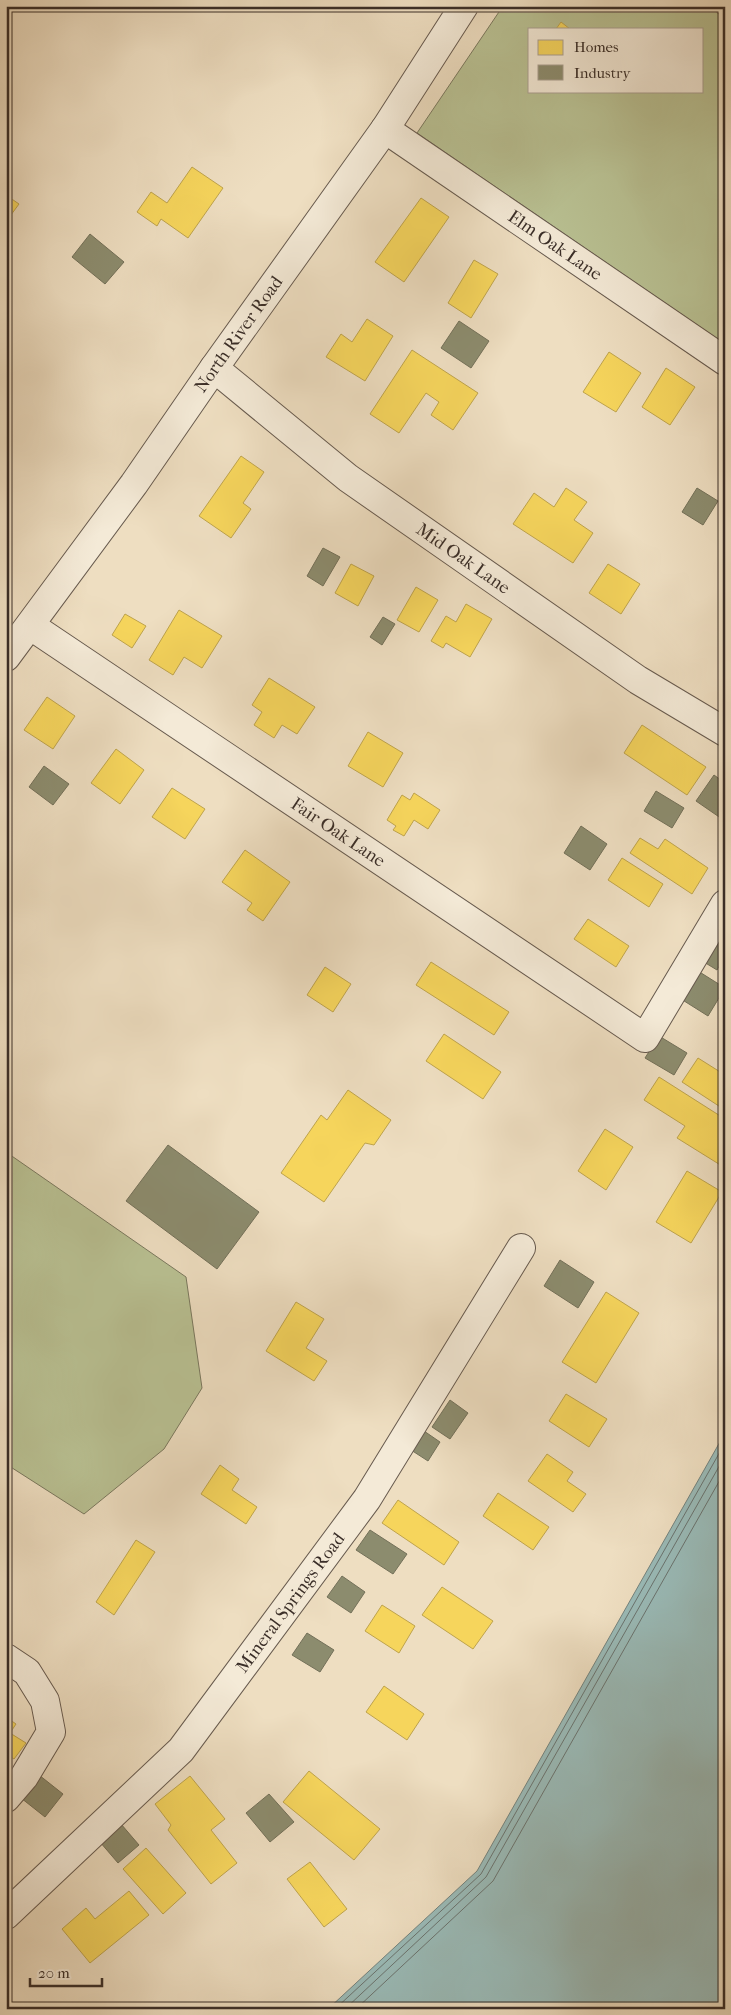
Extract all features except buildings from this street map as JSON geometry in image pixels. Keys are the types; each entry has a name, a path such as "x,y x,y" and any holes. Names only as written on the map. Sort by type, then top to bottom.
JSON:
{"street":[{"name":"North River Road","path":"6,657 31,626 134,484 214,368 385,129 464,6"},
{"name":"Elm Oak Lane","path":"385,129 725,362"},
{"name":"Mid Oak Lane","path":"214,368 348,478 638,680 725,732"},
{"name":"Fair Oak Lane","path":"31,626 645,1038 725,904"},
{"name":"Mineral Springs Road","path":"6,1915 181,1750 366,1499 521,1248"},
{"path":"6,1658 27,1672 45,1701 51,1732 24,1777 6,1798"}],"green space":[{"path":"503,6 707,6 725,18 725,344 417,133"},
{"path":"6,1152 186,1277 202,1388 164,1449 84,1514 6,1464"}],"water":[{"path":"725,1433 725,2009 328,2009 477,1871"}]}
